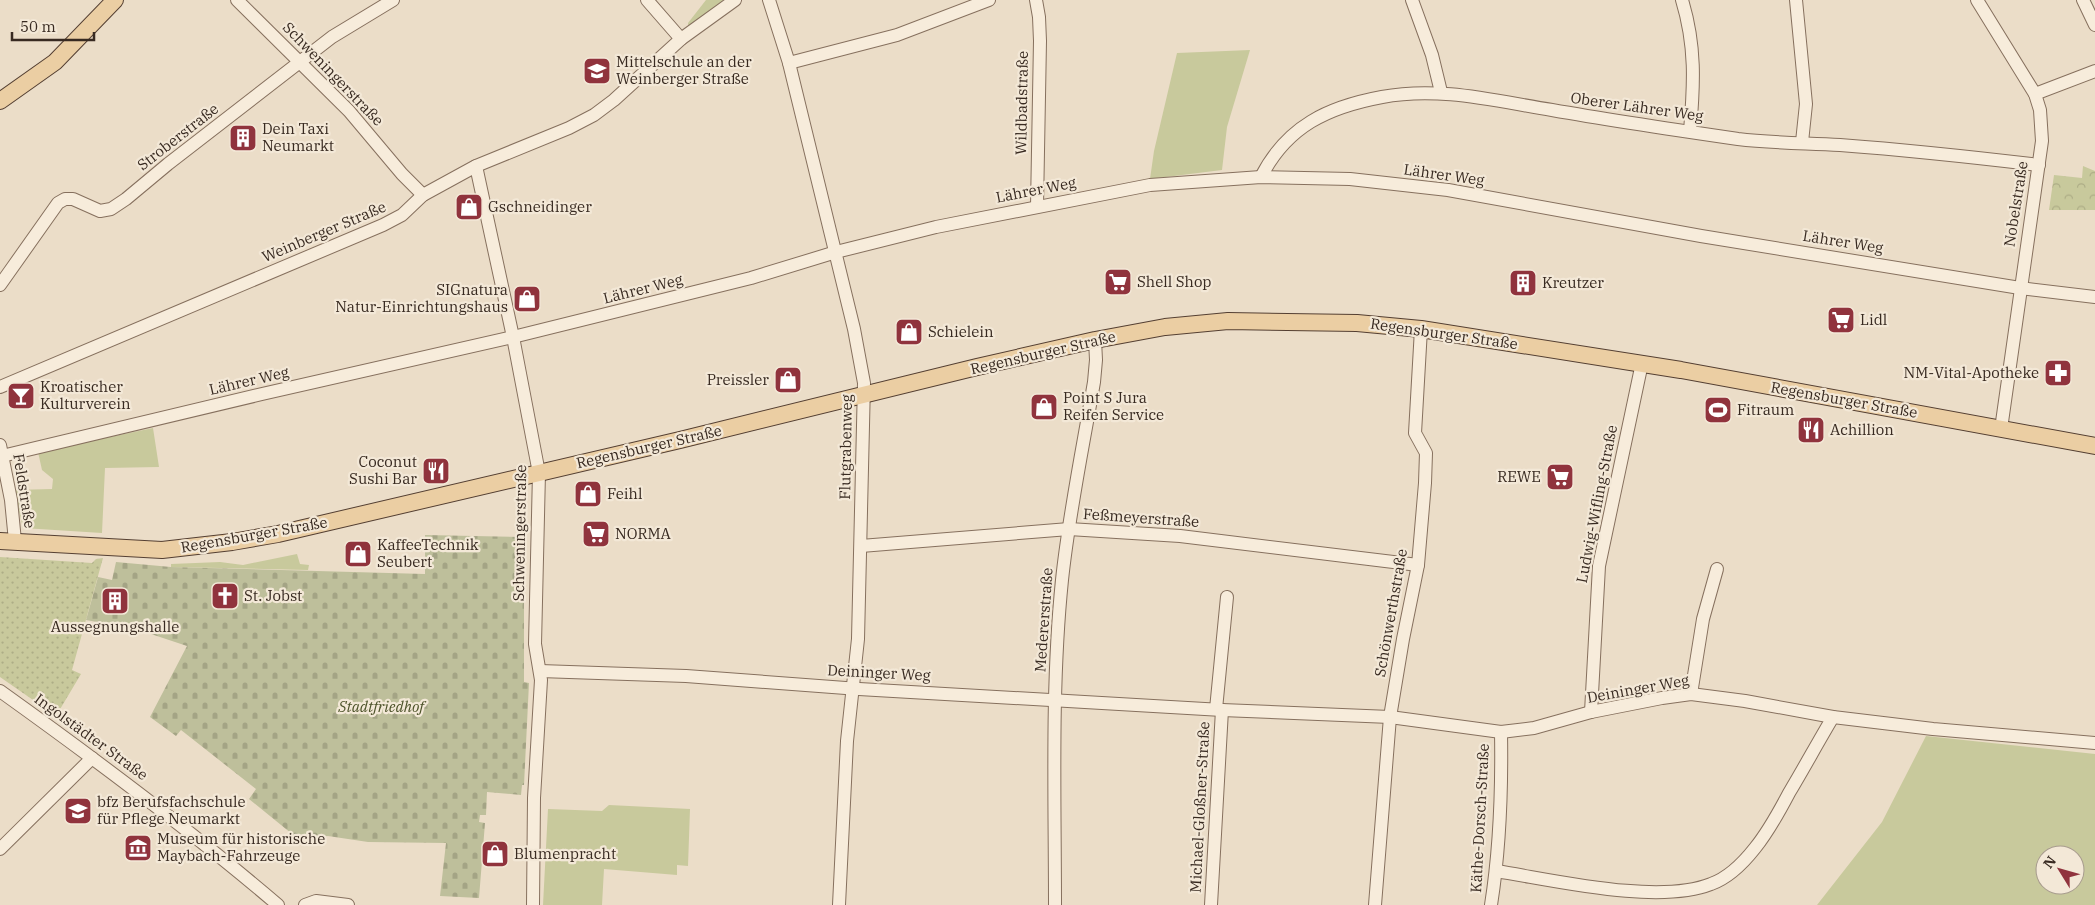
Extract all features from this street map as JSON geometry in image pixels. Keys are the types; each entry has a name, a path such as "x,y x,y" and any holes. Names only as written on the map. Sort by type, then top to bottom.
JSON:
{"main road":[{"path":"0,101 55,62 115,0"},
{"name":"Regensburger Straße","path":"8,541 162,550 232,542 278,534 1095,340 1183,325 1257,320 1357,323 1421,330 1642,363 2095,446"}],"street":[{"name":"Schweningerstraße","path":"237,0 359,121 402,174 423,195"},
{"name":"Stroberstraße","path":"0,285 58,203 65,198 100,210 111,209 332,37 393,0"},
{"path":"647,0 681,38"},
{"name":"Weinberger Straße","path":"0,387 383,225 402,215 423,195 476,166 569,128 594,115 614,100 681,38 734,0"},
{"name":"Flutgrabenweg","path":"769,0 789,62 836,252 860,355 864,383 858,639 847,741 839,905"},
{"path":"789,62 897,35 989,0"},
{"name":"Wildbadstraße","path":"1036,0 1040,42 1037,206"},
{"path":"1412,0 1432,55 1442,92"},
{"path":"1682,0 1694,56 1694,87 1690,131"},
{"path":"1796,0 1806,104 1802,142"},
{"name":"Nobelstraße","path":"1977,0 2035,94 2042,126 2039,165 2000,429"},
{"path":"2083,0 2095,25"},
{"path":"2035,94 2095,71"},
{"name":"Oberer Lährer Weg","path":"1261,177 1283,142 1301,127 1321,115 1382,97 1442,92 1741,139 1940,153 2039,165"},
{"name":"Schweningerstraße","path":"476,166 514,337 539,473 535,644 540,671 534,798 532,905"},
{"name":"Lährer Weg","path":"1,450 514,337 741,281 836,252 936,227 1150,185 1261,177 1350,179 1448,190 1701,236 2020,288 2095,297"},
{"name":"Schönwerthstraße","path":"1375,905 1381,850 1390,717 1418,565 1426,453 1415,433 1421,330"},
{"name":"Medererstraße","path":"1055,905 1054,700 1062,579 1094,382 1095,340"},
{"name":"Ludwig-Wifling-Straße","path":"1591,712 1599,566 1642,363"},
{"name":"Feldstraße","path":"1,450 11,500 8,541"},
{"name":"Feßmeyerstraße","path":"861,546 1069,529 1180,536 1418,565"},
{"path":"1691,694 1703,619 1717,569"},
{"path":"1219,710 1227,597"},
{"name":"Deininger Weg","path":"540,671 686,676 1219,710 1390,717 1501,732 1534,728 1591,712 1691,694 1745,701 1833,717 1933,729 2095,743"},
{"name":"Ingolstädter Straße","path":"0,690 205,844 278,905"},
{"name":"Michael-Gloßner-Straße","path":"1212,905 1219,710"},
{"path":"1496,871 1647,893 1678,892 1713,884 1730,873 1755,848 1780,810 1833,717"},
{"name":"Käthe-Dorsch-Straße","path":"1491,905 1496,871 1500,802 1501,732"},
{"path":"0,849 92,758"},
{"path":"305,905 316,901 348,905"}],"green space":[{"path":"706,0 725,0 688,27 688,23"},
{"path":"1250,50 1227,127 1222,170 1150,179 1154,151 1177,53"},
{"path":"2083,166 2095,171 2095,210 2049,210 2054,175 2082,178"},
{"path":"153,428 159,467 105,468 102,533 23,528 14,490 52,489 53,479 42,470 38,452"},
{"name":"Stadtfriedhof","path":"425,535 524,537 524,682 529,683 524,785 522,785 521,795 487,792 486,815 480,815 479,822 485,823 479,898 440,896 446,843 368,842 328,836 297,838 249,799 256,789 181,730 176,736 150,717 187,646 115,622 113,625 86,620 98,577 112,580 116,562 171,567 425,574"},
{"path":"297,554 300,564 309,565 308,570 171,567 171,564 220,562 243,565"},
{"path":"0,557 92,563 96,559 103,558 72,670 81,674 56,716 0,677"},
{"path":"1926,736 2095,754 2095,905 1817,905 1882,822"},
{"path":"609,805 690,809 688,866 677,865 677,875 604,869 602,905 543,905 548,809 602,811"}],"place":[{"name":"Mittelschule an der Weinberger Straße","path":"597,71"},
{"name":"Dein Taxi Neumarkt","path":"243,138"},
{"name":"Gschneidinger","path":"469,207"},
{"name":"Shell Shop","path":"1118,282"},
{"name":"Kreutzer","path":"1523,283"},
{"name":"SIGnatura Natur-Einrichtungshaus","path":"527,299"},
{"name":"Lidl","path":"1841,320"},
{"name":"Schielein","path":"909,332"},
{"name":"NM-Vital-Apotheke","path":"2058,373"},
{"name":"Preissler","path":"788,380"},
{"name":"Kroatischer Kulturverein","path":"21,396"},
{"name":"Point S Jura Reifen Service","path":"1044,407"},
{"name":"Fitraum","path":"1718,410"},
{"name":"Achillion","path":"1811,430"},
{"name":"Coconut Sushi Bar","path":"436,471"},
{"name":"REWE","path":"1560,477"},
{"name":"Feihl","path":"588,494"},
{"name":"NORMA","path":"596,534"},
{"name":"KaffeeTechnik Seubert","path":"358,554"},
{"name":"St. Jobst","path":"225,596"},
{"name":"Aussegnungshalle","path":"115,601"},
{"name":"bfz Berufsfachschule für Pflege Neumarkt","path":"78,811"},
{"name":"Museum für historische Maybach-Fahrzeuge","path":"138,848"},
{"name":"Blumenpracht","path":"495,854"}]}
